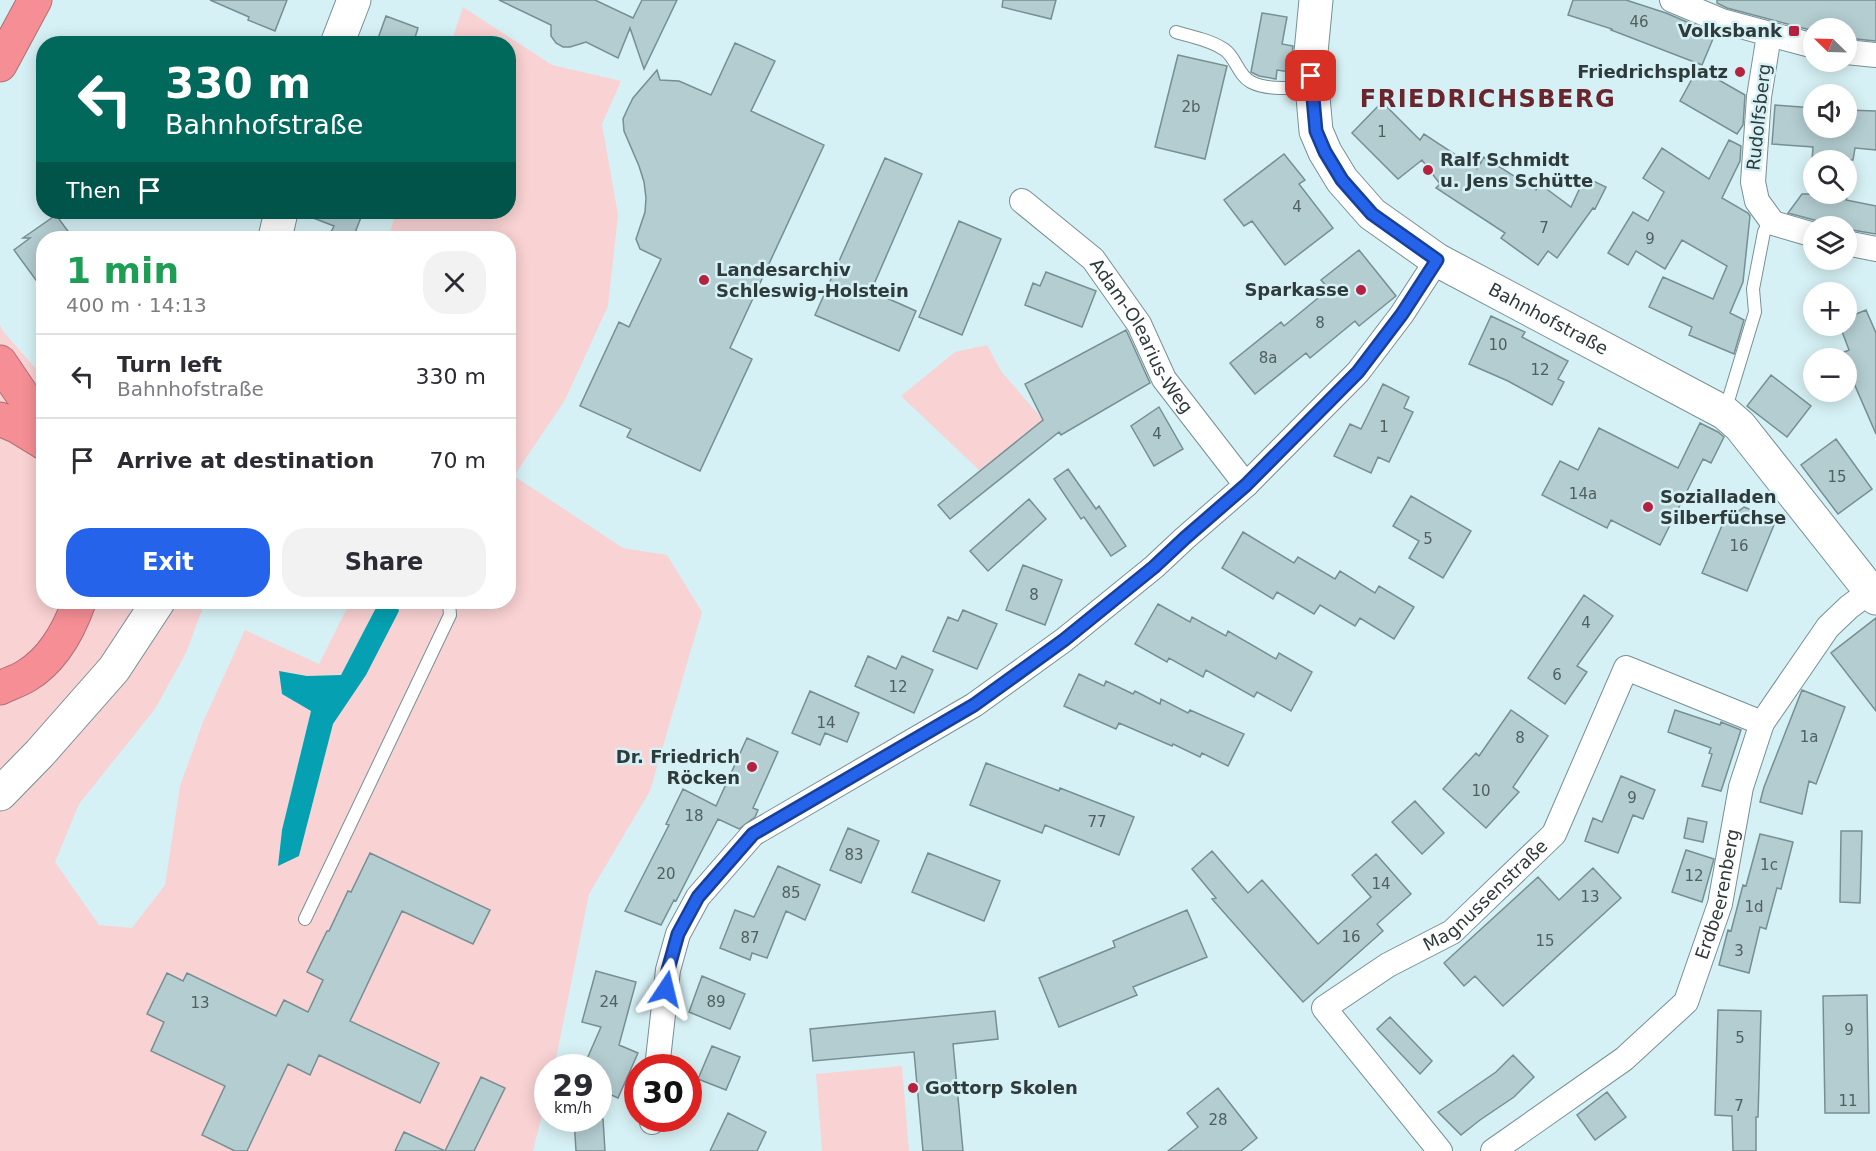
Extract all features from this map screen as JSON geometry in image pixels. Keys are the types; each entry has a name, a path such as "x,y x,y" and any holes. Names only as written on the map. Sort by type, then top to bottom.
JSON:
{"highway":[{"path":"0,72 6,54 35,0"},
{"path":"0,362 36,415"},
{"path":"0,419 36,438"},
{"path":"0,688 27,676 53,653 71,624 77,609"}],"street":[{"path":"341,36 354,0"},
{"name":"Bahnhofstraße","path":"1316,0 1310,63 1316,131 1325,152 1342,180 1372,214 1437,260 1725,413 1740,426 1874,592"},
{"path":"1672,0 1722,21 1803,43"},
{"name":"Rudolfsberg","path":"1769,35 1759,97 1752,182 1757,201 1770,220"},
{"path":"1857,53 1876,55"},
{"name":"Adam-Olearius-Weg","path":"1022,201 1093,259 1139,324 1164,379 1246,485"},
{"path":"1770,220 1773,224 1803,232"},
{"path":"1857,245 1876,249"},
{"path":"659,1054 668,970 678,934 698,897 753,834 974,705 1064,640 1154,567 1246,485 1358,372 1402,314 1437,260"},
{"name":"Erdbeerenberg","path":"1493,1151 1624,1059 1686,1002 1720,904 1741,788 1762,723 1828,627 1848,607 1874,592"},
{"path":"0,794 40,753 114,669 153,609"},
{"name":"Magnussenstraße","path":"1440,1151 1324,1008 1388,965 1452,932 1554,834 1626,668 1762,723"}],"lane":[{"path":"1176,32 1212,43 1226,51 1244,76 1252,82 1268,87 1312,88"},
{"path":"1725,413 1755,312 1753,289 1764,232 1770,220"},
{"path":"305,919 446,624 450,615 450,609"}],"shaded area":[{"path":"463,7 508,36 453,36"},
{"path":"516,42 552,65 621,81 602,124 618,215 608,306 565,400 516,473 516,231 390,231 394,219 516,219"},
{"path":"0,325 36,369 36,609 202,609 186,653 155,709 79,804 55,862 99,925 132,928 165,885 180,786 203,722 245,630 319,664 346,609 375,609 341,675 307,676 279,671 282,694 311,711 282,830 278,865 299,856 333,724 366,675 398,609 516,609 516,477 623,548 667,555 702,612 650,791 589,894 557,1054 534,1054 534,1132 538,1132 533,1151 0,1151"},
{"path":"987,345 1001,371 1043,420 980,471 901,396 955,352"},
{"path":"902,1066 909,1151 822,1151 816,1074"}],"water":[{"path":"375,609 398,609 366,675 333,724 299,856 278,866 282,830 311,711 282,694 279,671 307,676 341,675"}],"building":[{"path":"210,0 287,0 275,31"},
{"path":"499,0 595,0 633,18 642,0 677,0 644,69 630,28 618,58 586,42 563,47 551,36 551,25"},
{"path":"1003,0 1056,0 1051,19 1002,7"},
{"path":"1573,0 1626,0 1666,13 1715,34 1702,65 1612,29 1568,15"},
{"path":"1717,0 1876,0 1876,41 1857,39 1857,18 1803,18 1803,28 1727,8 1717,3"},
{"path":"1262,13 1287,17 1282,44 1293,46 1290,72 1277,70 1276,79 1251,72"},
{"path":"386,16 418,28 416,36 379,36"},
{"path":"735,43 775,61 751,111 824,145 730,348 752,359 700,471 627,437 631,429 580,406 619,322 629,327 661,259 640,249 636,239 645,212 646,198 644,182 624,131 623,119 633,98 657,70 660,80 679,81 711,95"},
{"path":"1178,55 1227,66 1205,159 1155,147"},
{"path":"1698,68 1745,95 1743,125 1737,134 1680,101"},
{"path":"1382,102 1420,140 1424,134 1477,169 1484,157 1536,190 1540,184 1571,207 1585,177 1606,187 1595,209 1593,208 1557,258 1548,251 1538,265 1501,238 1505,233 1436,188 1440,184 1422,160 1398,179 1352,133"},
{"path":"1775,105 1803,107 1803,138 1857,138 1857,110 1876,111 1876,150 1855,148 1855,150 1813,150 1813,147 1772,144"},
{"path":"1729,140 1741,146 1740,161 1722,198 1750,216 1743,282 1730,313 1744,320 1734,354 1689,335 1692,327 1649,307 1663,277 1713,299 1727,266 1682,240 1665,269 1636,251 1628,265 1608,253 1633,212 1648,221 1664,192 1643,178 1662,148 1709,179"},
{"path":"1284,154 1305,180 1299,184 1333,228 1285,265 1252,221 1244,226 1224,200"},
{"path":"885,158 922,174 871,291 916,311 899,351 815,315"},
{"path":"1802,194 1803,204 1857,202 1876,206 1876,234 1857,231 1857,216 1803,217 1788,213"},
{"path":"50,219 59,219 68,231 36,231 36,280 14,250 30,238 23,238"},
{"path":"316,219 360,219 356,231 332,231 334,226"},
{"path":"959,221 1001,239 962,335 919,317"},
{"path":"1359,250 1396,296 1359,326 1355,321 1310,358 1306,353 1255,394 1230,363 1281,322 1284,326 1329,289 1321,280"},
{"path":"1046,272 1096,291 1082,327 1025,305 1033,283 1040,286"},
{"path":"1866,310 1876,333 1876,434 1857,390 1857,348 1848,348 1844,336 1857,336 1857,314"},
{"path":"1491,316 1525,332 1522,337 1568,361 1558,379 1564,382 1552,405 1508,381 1469,364"},
{"path":"1126,330 1150,383 1061,435 1059,432 950,519 938,505 1043,420 1025,384"},
{"path":"1771,375 1811,406 1787,437 1747,406"},
{"path":"1383,384 1409,397 1404,408 1413,412 1389,462 1378,457 1371,473 1334,456 1350,424 1361,429"},
{"path":"1159,407 1183,449 1154,466 1131,426"},
{"path":"1700,423 1724,437 1711,463 1703,459 1660,545 1611,520 1607,528 1542,495 1560,461 1578,470 1599,428 1678,468"},
{"path":"1836,439 1872,489 1838,514 1801,465"},
{"path":"1068,469 1096,509 1099,506 1126,546 1111,556 1084,517 1081,519 1054,479"},
{"path":"1411,496 1471,531 1443,578 1409,558 1419,541 1393,526"},
{"path":"1029,499 1046,519 988,571 970,551"},
{"path":"1744,507 1776,520 1747,591 1702,573 1723,523"},
{"path":"1243,532 1294,563 1298,557 1335,579 1340,571 1375,593 1379,586 1414,607 1394,639 1360,618 1355,626 1320,605 1314,614 1277,592 1273,599 1222,568"},
{"path":"1023,565 1062,580 1045,625 1006,610"},
{"path":"1584,595 1613,616 1577,666 1587,672 1565,704 1528,678"},
{"path":"1158,604 1190,622 1192,617 1226,636 1228,631 1276,659 1279,653 1312,672 1291,711 1257,692 1254,697 1206,670 1203,677 1169,658 1167,662 1135,644"},
{"path":"963,610 997,624 977,669 933,651 948,617 958,621"},
{"path":"1876,618 1876,711 1831,653"},
{"path":"868,656 896,669 902,656 933,670 914,713 855,686"},
{"path":"1079,674 1104,686 1106,681 1133,694 1135,691 1160,704 1161,699 1188,713 1190,710 1244,734 1228,766 1202,753 1200,757 1119,723 1116,729 1064,706"},
{"path":"1802,690 1845,707 1816,784 1809,781 1802,814 1760,802"},
{"path":"810,691 859,713 847,742 825,733 820,745 792,733"},
{"path":"1511,710 1548,736 1513,787 1519,792 1486,828 1443,789 1476,753 1479,756"},
{"path":"1675,710 1720,725 1721,722 1741,730 1721,791 1702,786 1712,754 1709,753 1711,748 1668,732"},
{"path":"747,738 778,752 753,808 758,810 755,817 739,829 718,819 676,901 674,900 661,925 625,911 669,825 666,824 683,789 716,806"},
{"path":"986,763 1059,791 1060,788 1134,817 1119,855 1045,825 1042,833 970,805"},
{"path":"1621,776 1655,790 1643,819 1633,815 1618,853 1585,841 1593,818 1602,822"},
{"path":"1415,801 1444,833 1422,854 1392,822"},
{"path":"1688,818 1707,822 1703,842 1684,838"},
{"path":"848,828 879,841 861,883 830,870"},
{"path":"1841,831 1862,831 1860,903 1840,902"},
{"path":"1760,834 1793,842 1781,889 1777,888 1766,929 1760,927 1749,973 1719,965 1743,885 1746,886"},
{"path":"1686,850 1714,859 1702,902 1672,892"},
{"path":"1212,851 1248,893 1262,880 1318,944 1371,897 1352,875 1376,854 1411,894 1377,924 1383,931 1303,1002 1212,899 1216,898 1192,869"},
{"path":"370,853 490,910 473,944 402,911 350,1021 439,1063 420,1103 319,1055 310,1075 288,1064 247,1151 235,1151 202,1135 225,1086 151,1051 164,1022 147,1014 167,973 183,981 187,973 276,1016 284,1000 308,1012 323,980 307,972"},
{"path":"928,853 1000,881 984,921 912,892"},
{"path":"778,866 820,885 805,920 786,911 767,958 752,953 750,960 720,948 735,910 754,917"},
{"path":"1593,868 1621,898 1503,1006 1475,976 1464,986 1444,963 1538,877 1559,900"},
{"path":"1187,910 1207,957 1133,987 1137,995 1059,1027 1039,978 1115,947 1113,941"},
{"path":"596,971 636,982 619,1045 638,1053 624,1054 624,1084 618,1098 612,1095 612,1054 589,1054 601,1027 582,1022"},
{"path":"702,976 745,994 730,1029 689,1012"},
{"path":"1867,995 1869,1113 1825,1113 1823,996"},
{"path":"1718,1010 1761,1011 1756,1151 1733,1151 1732,1116 1715,1115"},
{"path":"995,1011 998,1039 953,1044 963,1151 923,1151 914,1052 813,1061 810,1029"},
{"path":"1390,1017 1432,1061 1420,1074 1377,1029"},
{"path":"712,1046 740,1057 726,1090 702,1081 702,1070"},
{"path":"1513,1055 1534,1077 1514,1097 1461,1135 1438,1112 1496,1072"},
{"path":"481,1077 505,1088 474,1151 445,1151"},
{"path":"1218,1088 1257,1138 1241,1151 1168,1151 1198,1127 1187,1113"},
{"path":"1607,1092 1626,1117 1595,1140 1577,1115"},
{"path":"728,1113 766,1132 757,1151 710,1151"},
{"path":"404,1132 445,1151 395,1151"},
{"path":"575,1132 604,1132 605,1151 576,1151"}],"place":[{"name":"Volksbank","path":"1794,31"},
{"name":"Friedrichsplatz","path":"1740,72"},
{"name":"Ralf Schmidt u. Jens Schütte","path":"1428,170"},
{"name":"Landesarchiv Schleswig-Holstein","path":"704,280"},
{"name":"Sparkasse","path":"1361,290"},
{"name":"Sozialladen Silberfüchse","path":"1648,507"},
{"name":"Dr. Friedrich Röcken","path":"752,767"},
{"name":"Gottorp Skolen","path":"913,1088"}],"district":[{"name":"FRIEDRICHSBERG","path":"1488,99"}],"route":[{"path":"666,989 668,970 678,934 698,897 753,834 974,705 1064,640 1154,567 1246,485 1358,372 1402,314 1437,260 1372,214 1342,180 1325,152 1316,131 1311,76"}]}
